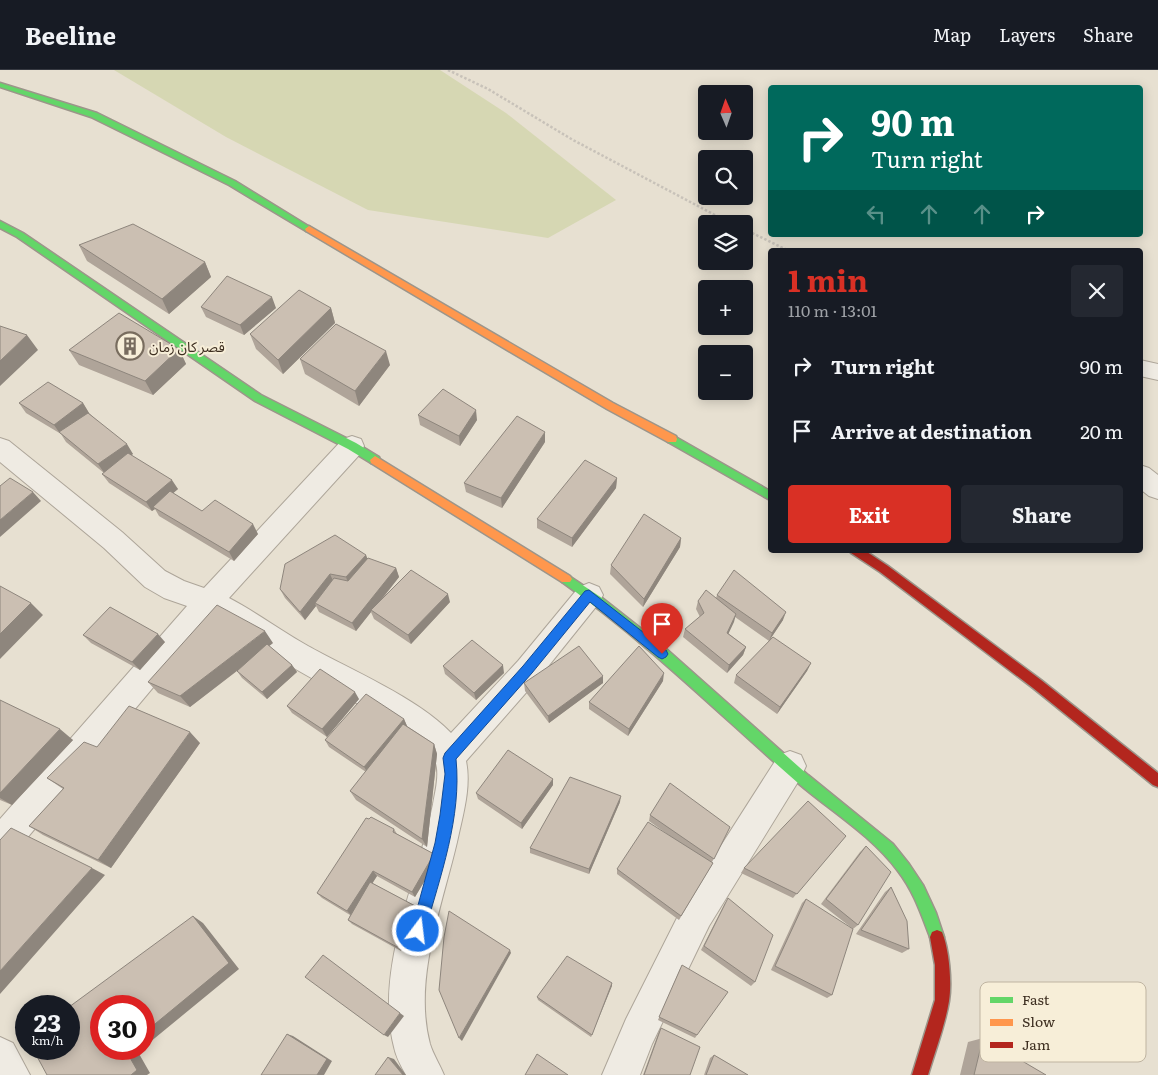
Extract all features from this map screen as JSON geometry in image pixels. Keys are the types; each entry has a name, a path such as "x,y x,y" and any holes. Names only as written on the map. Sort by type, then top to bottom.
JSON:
{"main road":[{"path":"10,76 51,101"},
{"path":"0,86 94,115 232,184 610,406 678,442 768,495"},
{"path":"0,224 20,235 258,398 352,446 544,564 589,595 691,677 790,766 888,849 909,875 925,902 937,936 942,965 942,1000 920,1075"},
{"path":"860,553 884,569 1037,684 1158,782"}],"street":[{"path":"1143,369 1158,372"},
{"path":"0,844 208,602 352,446"},
{"path":"0,448 114,541 155,579 176,591 208,602 416,723 442,744 450,758 449,802 442,843 411,963 406,1005 409,1039 419,1066 425,1075"},
{"path":"1143,476 1158,489"},
{"path":"450,758 528,670 589,595"},
{"path":"621,1075 639,1032 697,914 790,766"},
{"path":"0,1056 11,1075"}],"path":[{"path":"448,70 488,89 573,140 715,215"},
{"path":"753,233 783,248"}],"green space":[{"path":"114,70 440,70 506,113 616,200 548,238 368,210 226,137"}],"building":[{"path":"133,224 205,262 162,299 79,245"},
{"path":"227,276 272,297 240,325 201,307"},
{"path":"299,290 331,308 278,360 250,334"},
{"path":"119,313 179,349 145,381 69,350"},
{"path":"336,324 386,351 355,391 300,359"},
{"path":"0,326 27,335 0,361"},
{"path":"48,382 83,403 54,425 19,403"},
{"path":"443,389 476,410 459,436 418,415"},
{"path":"88,413 127,444 98,464 59,432"},
{"path":"517,416 545,432 501,498 464,483"},
{"path":"128,453 172,480 146,502 102,474"},
{"path":"585,460 617,478 572,538 537,519"},
{"path":"10,478 33,492 0,520 0,486"},
{"path":"170,491 202,511 215,500 253,524 229,552 153,507"},
{"path":"644,514 681,538 644,599 611,565"},
{"path":"335,535 366,555 346,577 330,574 300,612 280,589 285,564"},
{"path":"368,558 396,568 352,623 315,603 334,578 348,581"},
{"path":"411,570 448,594 408,635 371,610"},
{"path":"734,570 786,612 772,633 717,595"},
{"path":"0,586 31,603 0,634"},
{"path":"706,590 736,614 727,633 746,647 729,665 685,629 704,613 698,601"},
{"path":"217,605 265,631 180,696 148,682"},
{"path":"110,607 158,634 132,662 83,635"},
{"path":"773,637 811,663 780,707 736,675"},
{"path":"472,640 503,665 474,693 443,666"},
{"path":"267,644 292,665 262,692 237,671"},
{"path":"579,646 603,676 548,716 524,683"},
{"path":"639,646 664,673 629,729 589,702"},
{"path":"320,669 355,692 322,729 287,706"},
{"path":"366,694 404,719 364,767 325,740"},
{"path":"0,700 60,729 0,793"},
{"path":"129,706 190,732 98,860 29,826 64,788 47,778 84,742 97,747"},
{"path":"403,724 434,744 422,839 350,791"},
{"path":"508,750 553,779 521,823 476,793"},
{"path":"570,777 621,796 589,869 530,848"},
{"path":"670,783 730,827 714,859 650,815"},
{"path":"808,801 846,836 797,894 744,868"},
{"path":"371,817 394,829 393,832 434,854 412,892 373,871 347,911 317,893 366,818 369,819"},
{"path":"648,822 713,863 681,916 617,869"},
{"path":"11,828 92,868 0,971 0,840"},
{"path":"866,846 891,872 858,925 826,899"},
{"path":"370,882 419,908 397,947 348,920"},
{"path":"891,887 907,921 909,949 861,930"},
{"path":"728,898 773,935 755,982 704,946"},
{"path":"806,899 853,929 832,995 775,966"},
{"path":"449,911 510,950 459,1038 439,990 444,937"},
{"path":"193,916 229,963 155,1024 155,995 90,995 90,1060 131,1060 137,1070 131,1075 47,1075 39,1060 80,1060 80,999"},
{"path":"323,955 400,1013 384,1035 305,977"},
{"path":"567,956 612,983 592,1035 537,997"},
{"path":"682,965 728,992 697,1035 659,1017"},
{"path":"661,1028 700,1047 690,1075 644,1075"},
{"path":"287,1034 327,1059 317,1075 261,1075"},
{"path":"980,1050 980,1062 1024,1062 1046,1075 974,1075"},
{"path":"537,1054 568,1075 525,1075"},
{"path":"714,1055 748,1075 706,1075"},
{"path":"388,1057 403,1075 375,1075"}],"traffic: fast":[{"path":"0,85 94,115 232,183 309,229"},
{"path":"0,224 20,235 258,398 352,446 375,460"},
{"path":"672,439 768,495"},
{"path":"566,579 598,601 658,650 803,779 868,830 888,849 912,879 929,913 937,937"}],"traffic: slow":[{"path":"309,229 610,406 672,439"},
{"path":"375,460 566,579"}],"traffic: jam":[{"path":"860,553 884,569 1037,684 1158,781"},
{"path":"920,1075 942,1000 942,965 937,937"}],"place":[{"name":"قصر كان زمان","path":"130,346"}],"route":[{"path":"418,931 442,843 449,802 450,758 528,670 589,595 662,654"}]}
